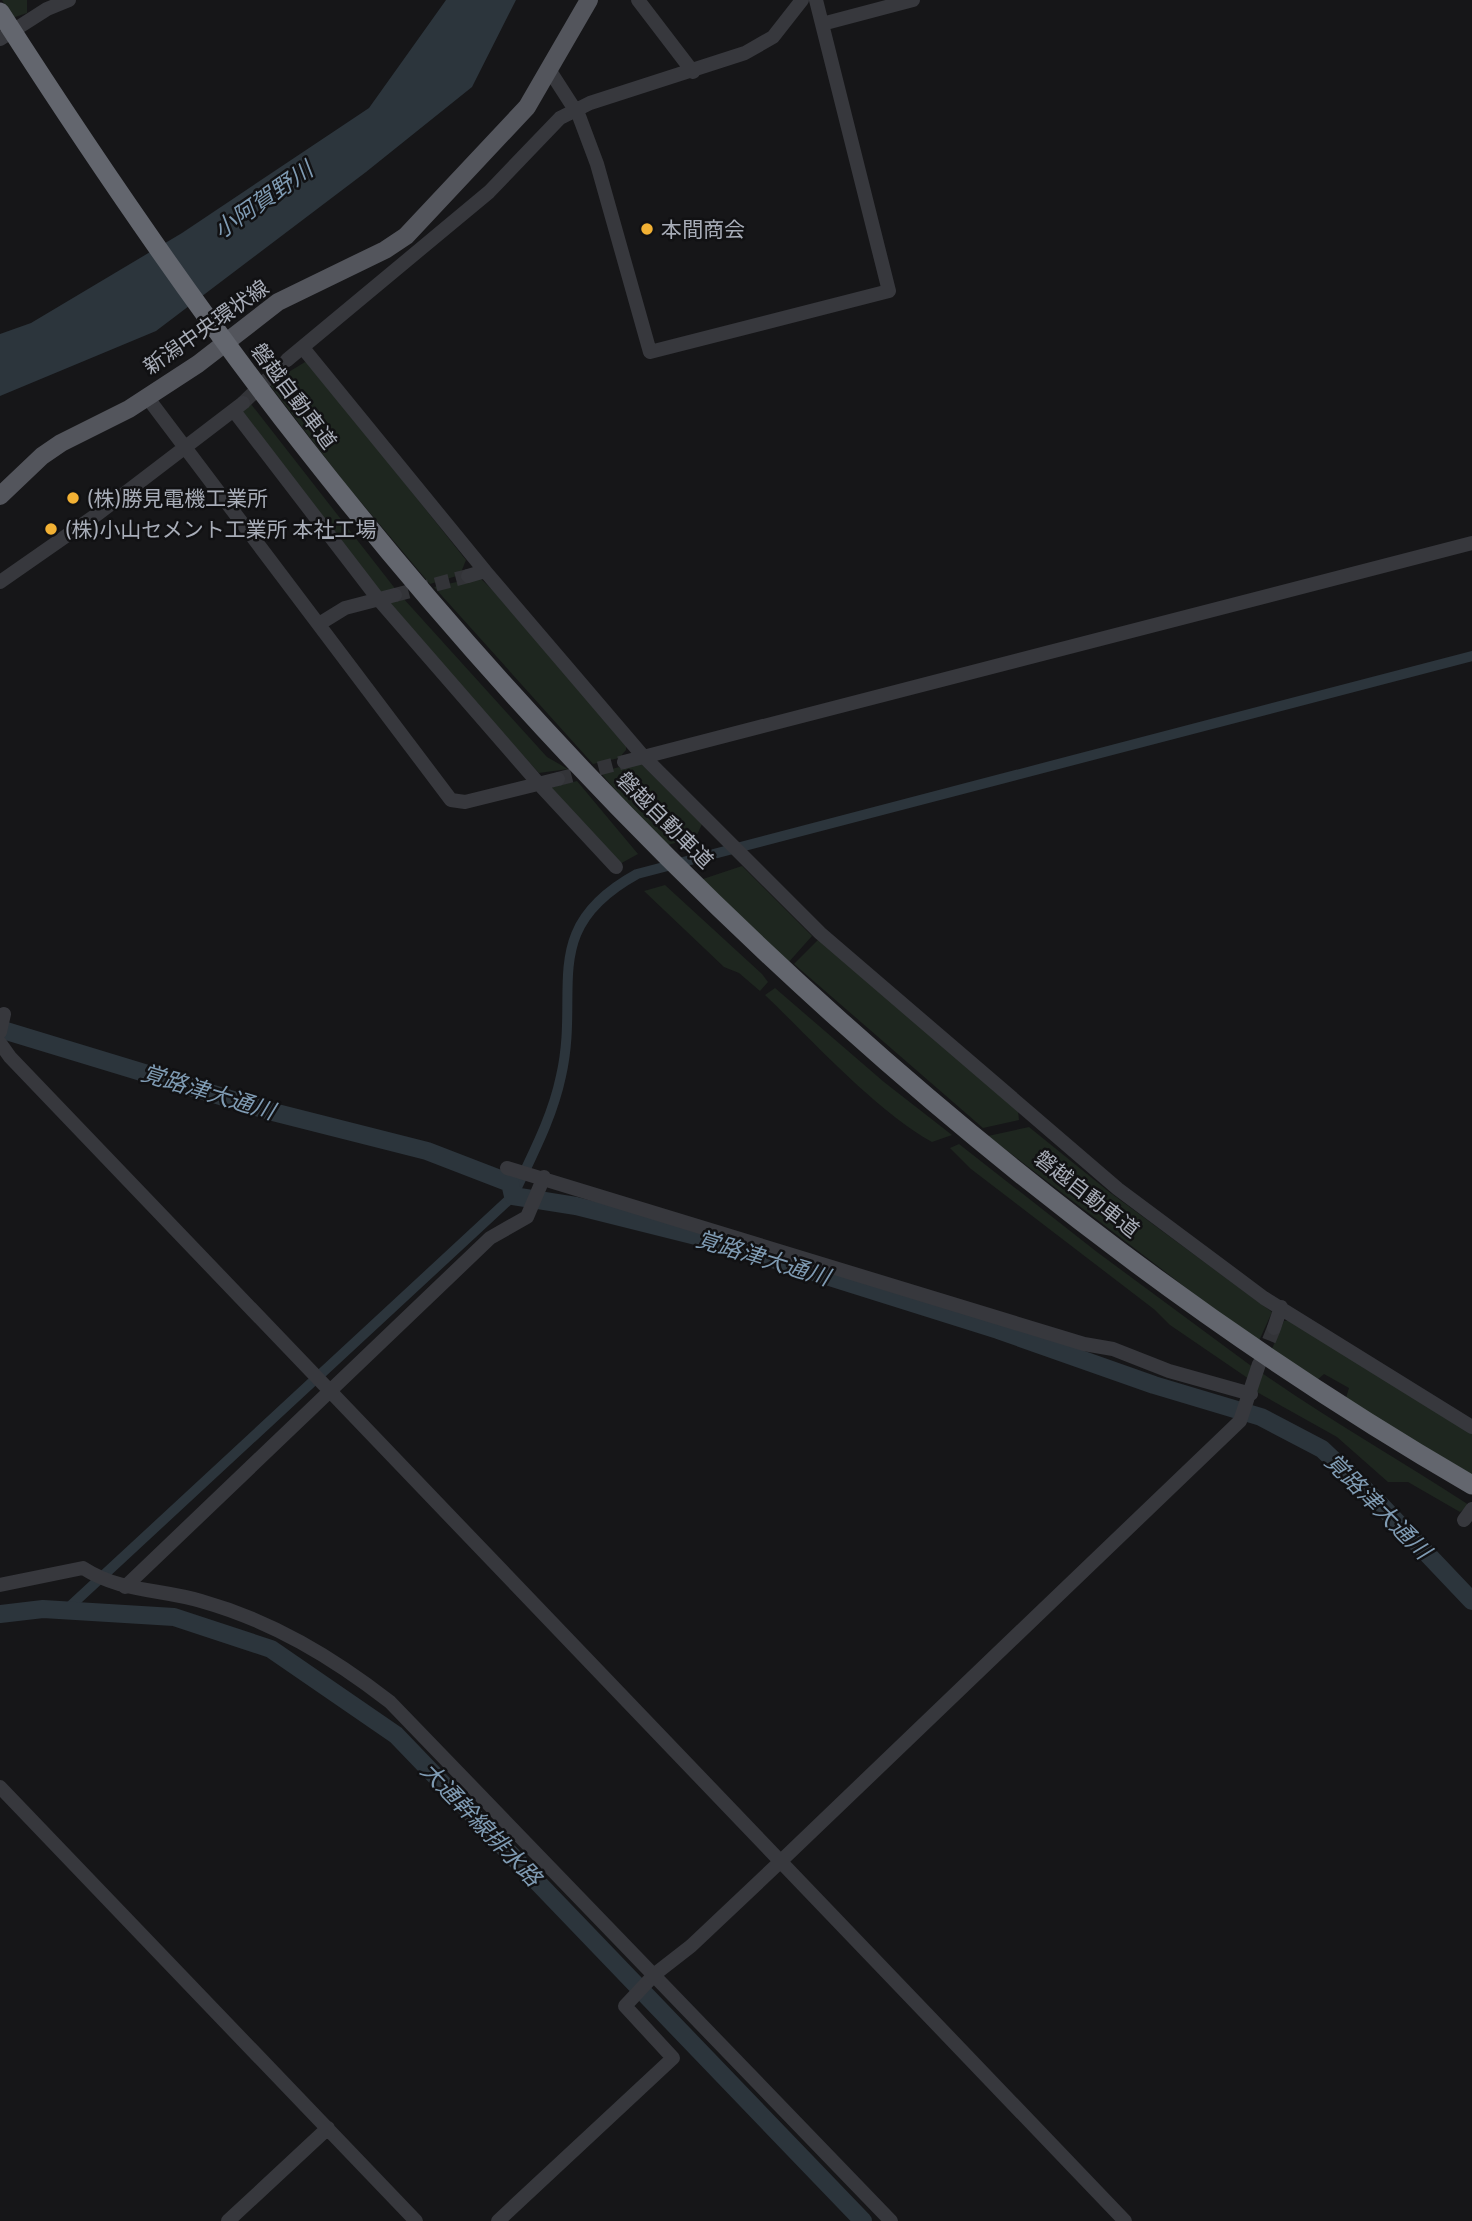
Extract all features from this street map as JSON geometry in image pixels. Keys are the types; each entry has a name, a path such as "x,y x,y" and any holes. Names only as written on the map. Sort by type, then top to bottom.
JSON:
{"highway":[{"name":"磐越自動車道","path":"0,12 153,241 234,355 401,568 512,694 657,846 883,1058 1093,1229 1271,1358 1425,1459 1472,1485"}],"main road":[{"name":"新潟中央環状線","path":"0,496 61,443 129,409 198,365 278,302 385,250 406,236 527,107 589,0"}],"street":[{"path":"0,38 47,5 69,0"},
{"path":"638,0 693,72"},
{"path":"287,360 489,192 552,126 574,109 745,54 768,41 802,0"},
{"path":"550,71 574,109 597,164 650,352 890,291 816,0"},
{"path":"822,24 914,0"},
{"path":"303,348 485,571 643,757 820,933 1118,1189 1280,1307 1472,1427"},
{"path":"147,397 451,800 465,802 558,779"},
{"path":"0,582 99,513 238,407 379,600 539,784 616,867"},
{"path":"624,762 1472,543"},
{"path":"468,576 485,571"},
{"path":"319,624 345,608 395,595"},
{"path":"0,1043 10,1057 1125,2221"},
{"path":"507,1168 1249,1397"},
{"path":"117,1585 490,1238 527,1217 539,1179"},
{"path":"1274,1328 1280,1307"},
{"path":"498,2221 673,2058 625,2006 631,1999 781,1861 1241,1417 1259,1364"},
{"path":"0,1585 83,1568 117,1585 184,1596 247,1616 340,1664 390,1702 891,2221"},
{"path":"0,1787 416,2221"},
{"path":"228,2221 328,2128"}],"shaded area":[{"path":"2,0 27,0 27,13 12,18"},
{"path":"305,362 310,364 466,560 460,575 430,584 344,482 269,384"},
{"path":"251,404 397,591 379,596 239,412"},
{"path":"479,577 506,603 626,743 626,750 619,758 593,764 434,587"},
{"path":"403,598 547,757 568,769 539,773 383,601"},
{"path":"639,762 702,824 696,837 668,845 653,834 600,772"},
{"path":"577,781 638,854 618,865 549,788"},
{"path":"742,866 812,936 787,964 700,880"},
{"path":"665,885 762,974 768,982 760,991 739,973 724,967 644,891"},
{"path":"819,939 1018,1111 1019,1120 983,1128 794,964"},
{"path":"775,988 884,1082 952,1135 932,1142 867,1094 765,995"},
{"path":"1029,1127 1108,1191 1272,1312 1258,1343 988,1136"},
{"path":"959,1144 1097,1252 1254,1368 1249,1379 1170,1325 1155,1310 971,1169 950,1148"},
{"path":"1290,1320 1472,1434 1472,1477 1345,1401 1349,1388 1324,1374 1316,1381 1271,1351 1284,1321"},
{"path":"1262,1373 1469,1505 1460,1512 1408,1482 1388,1482 1337,1437 1255,1391"}],"water":[{"name":"小阿賀野川","path":"446,0 516,0 472,87 366,172 156,331 0,396 0,334 31,323 182,233 369,108"}],"waterway":[{"path":"66,1610 513,1196 547,1123 561,1076 566,1045 569,963 574,939 586,917 606,895 637,874 1472,656"},
{"name":"覚路津大通川","path":"0,1029 273,1112 427,1151 510,1183 513,1196 576,1206 712,1240 998,1330 1154,1385 1261,1417 1322,1449 1376,1500 1472,1601"},
{"name":"大通幹線排水路","path":"0,1614 43,1609 174,1617 271,1649 396,1735 863,2221"}],"tunnel":[{"path":"243,403 287,360"},
{"path":"395,595 468,576"},
{"path":"558,779 624,762"},
{"path":"1261,1360 1274,1328"}],"place":[{"name":"本間商会","path":"647,229"},
{"name":"(株)勝見電機工業所","path":"73,498"},
{"name":"(株)小山セメント工業所 本社工場","path":"51,529"}]}
